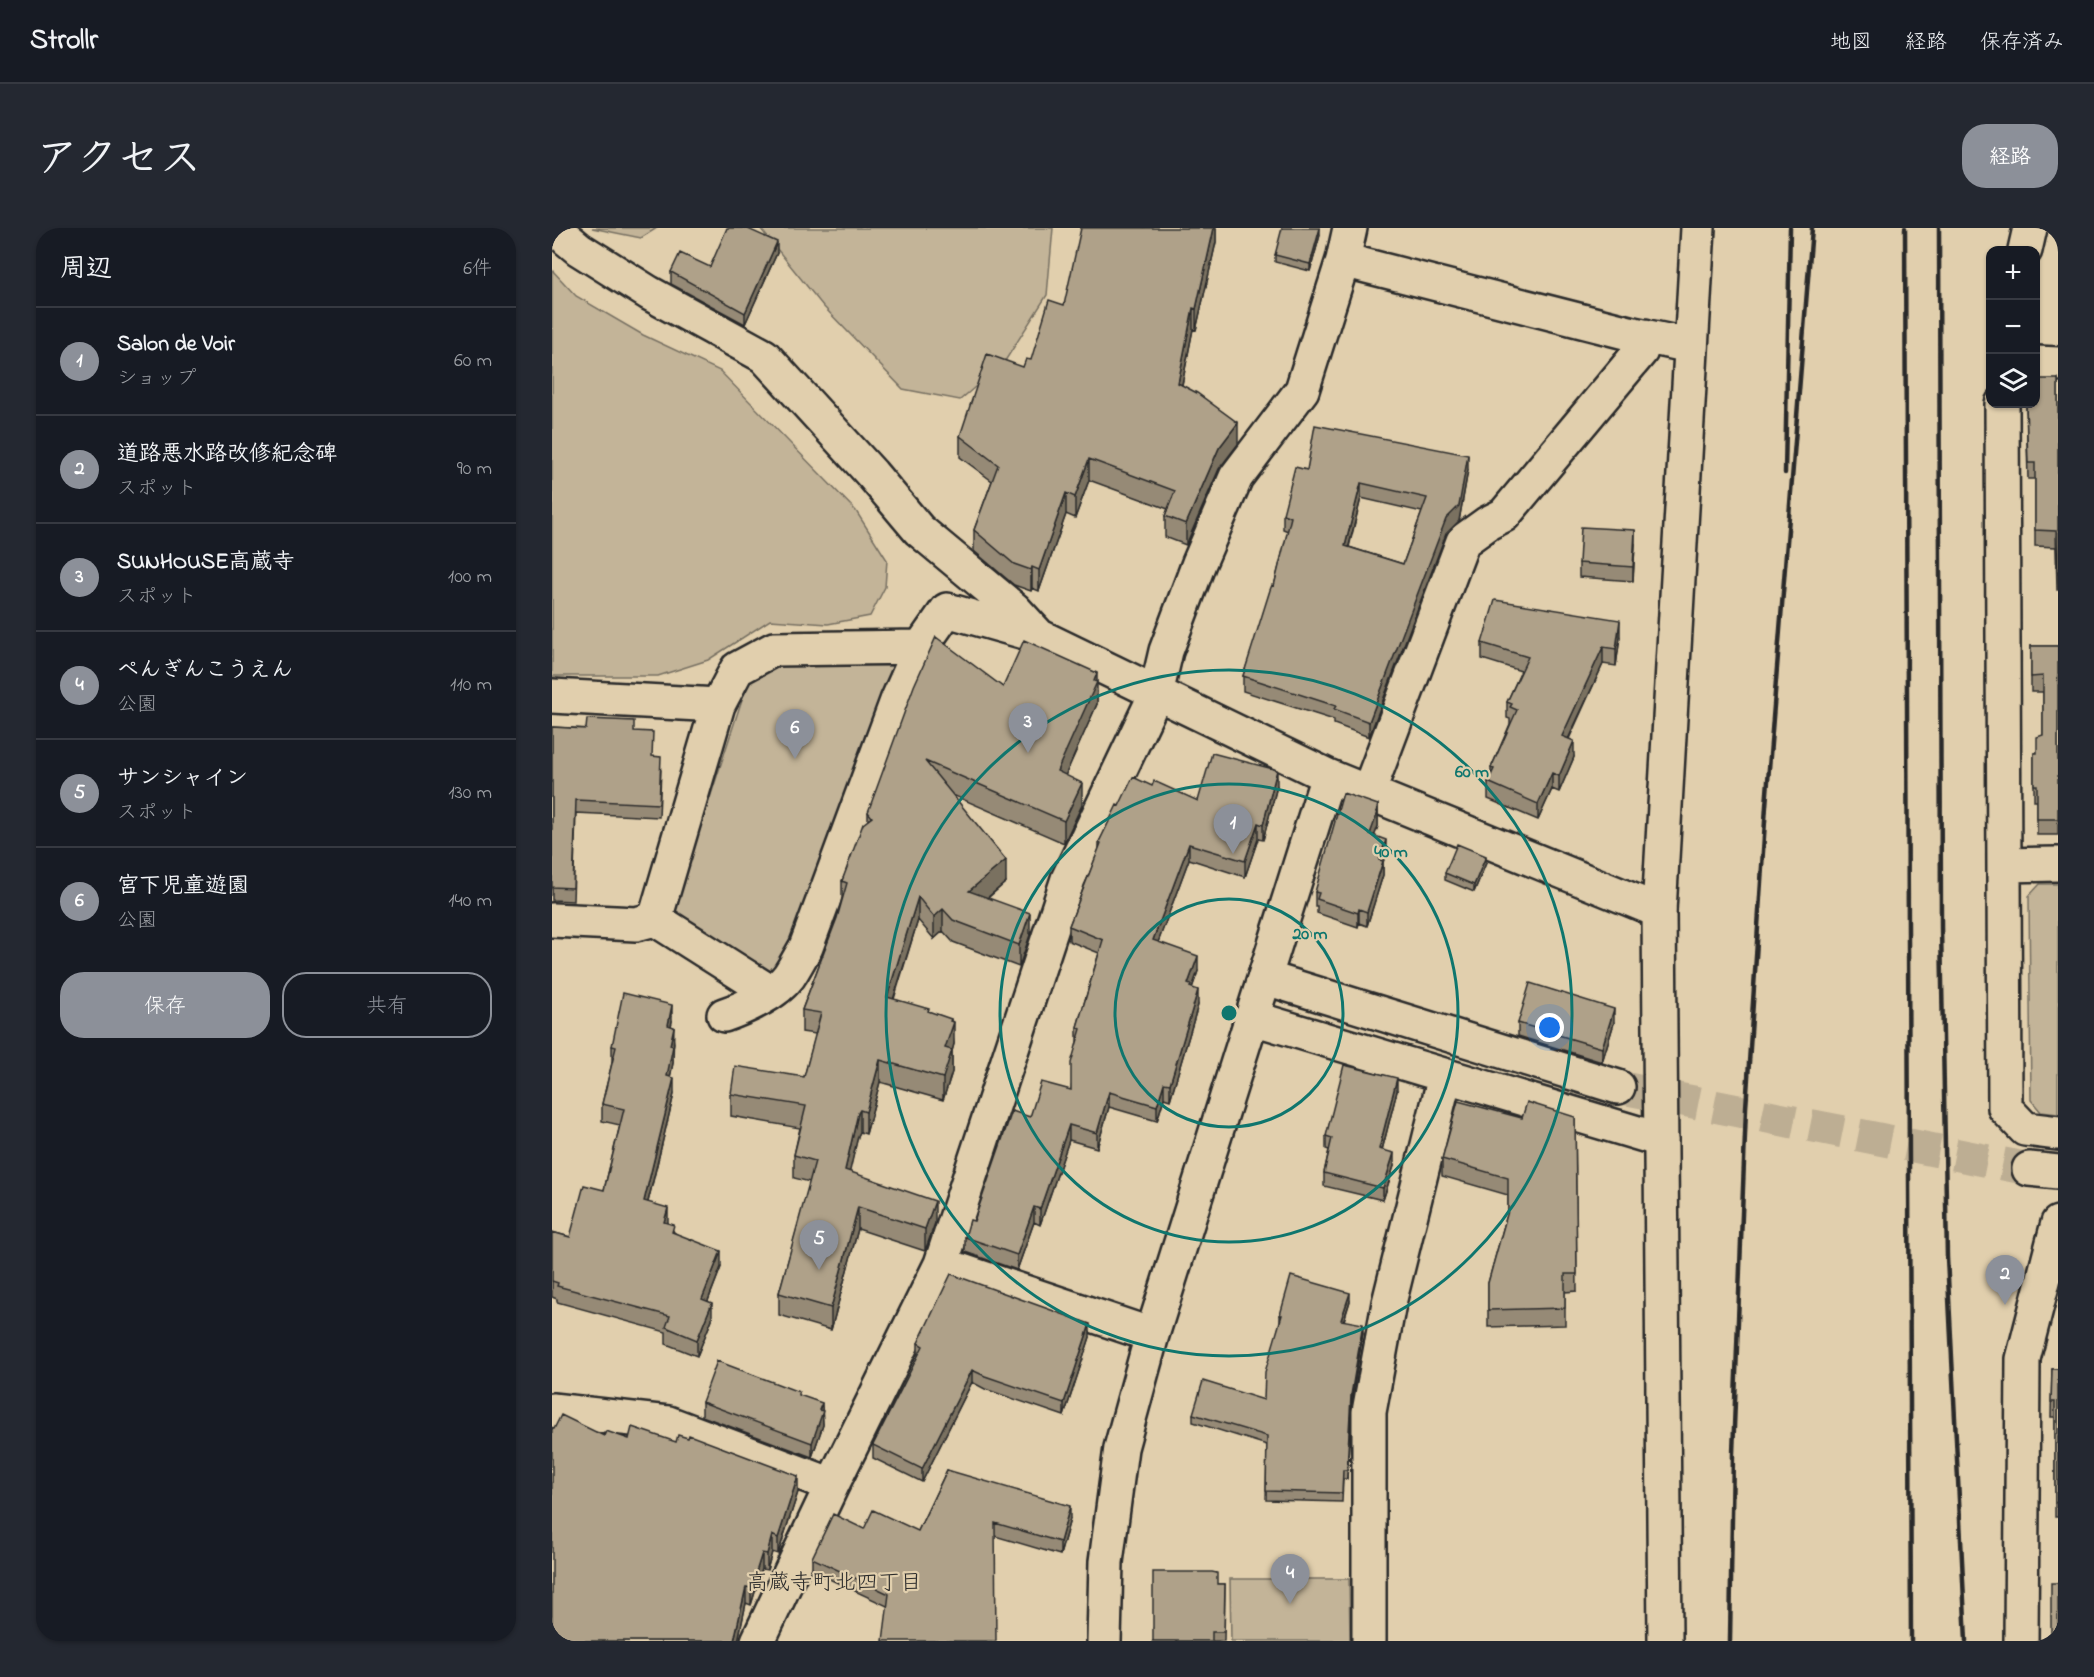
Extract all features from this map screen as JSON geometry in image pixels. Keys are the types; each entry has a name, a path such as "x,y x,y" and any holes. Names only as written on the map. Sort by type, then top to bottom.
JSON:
{"street":[{"path":"758,1641 832,1485 942,1264 1068,879 1156,694 1170,640 1199,563 1236,477 1302,390 1343,260 1350,228"},
{"path":"1665,1641 1659,911 1698,228"},
{"path":"2026,246 2030,228"},
{"path":"567,239 649,293 764,356 872,474 919,530 1014,609 1039,636"},
{"path":"1343,260 1691,346"},
{"path":"1368,793 1463,541 1488,523 1504,516 1641,351 1645,336"},
{"path":"2040,363 2058,364"},
{"path":"2001,408 2005,1108 2025,1129 2058,1133"},
{"path":"724,1015 743,1008 788,978 806,947 897,701 921,647 946,610 1039,636 1328,776 1659,911"},
{"path":"655,919 718,705 737,669 774,649 921,647"},
{"path":"552,696 718,705"},
{"path":"1104,1641 1106,1562 1120,1448 1152,1335 1328,776"},
{"path":"2005,865 2058,864"},
{"path":"552,920 636,924 655,919 770,992"},
{"path":"1266,978 1618,1087"},
{"path":"1253,1018 1661,1140"},
{"path":"1369,1641 1369,1412 1389,1303 1445,1076"},
{"path":"2021,1641 2022,1359 2058,1223"},
{"path":"942,1264 1152,1335"},
{"path":"552,1410 668,1423 832,1485"}],"shaded area":[{"path":"592,228 657,228 641,238"},
{"path":"760,228 1053,228 1047,295 1005,361 960,400 903,389 823,306"},
{"path":"552,270 576,296 643,335 720,371 856,511 887,560 885,587 870,616 828,624 770,620 708,660 658,676 552,676"},
{"path":"775,663 901,666 797,945 762,983 669,924 747,684"},
{"path":"2040,884 2058,884 2058,1114 2041,1112 2031,1100 2029,896"},
{"path":"1230,1579 1349,1579 1350,1641 1231,1641"}],"building":[{"path":"727,228 746,228 777,242 745,313 671,272 680,253 710,267"},
{"path":"1081,228 1214,228 1196,309 1193,308 1178,383 1197,393 1238,423 1219,448 1186,524 1165,516 1175,491 1089,459 1075,497 1066,493 1039,570 1032,567 1031,570 1014,564 974,530 998,465 960,436 987,354 1023,367 1026,359 1031,360 1049,300 1064,305"},
{"path":"1282,228 1320,228 1310,264 1275,255"},
{"path":"2040,379 2058,379 2058,574 2056,531 2035,530 2035,463 2028,463 2026,408 2040,408"},
{"path":"1315,425 1468,455 1459,506 1446,519 1369,722 1334,709 1336,706 1243,676 1270,590 1272,585 1274,586 1291,517 1283,514 1295,467 1307,470","holes":["1361,483 1427,498 1403,564 1345,546"]},
{"path":"1581,527 1635,530 1633,567 1579,563"},
{"path":"1495,600 1620,620 1616,649 1603,647 1562,736 1574,741 1559,776 1552,773 1538,804 1488,782 1494,769 1491,768 1517,710 1510,707 1512,704 1507,702 1528,657 1482,643"},
{"path":"936,637 1003,687 1024,640 1097,673 1094,681 1097,682 1057,771 1082,783 1064,821 925,761 1006,860 969,891 1030,913 1019,945 953,920 943,909 934,917 918,897 887,997 929,1009 928,1011 951,1019 950,1021 954,1022 945,1048 952,1050 943,1078 880,1060 866,1112 860,1110 858,1113 845,1170 935,1201 925,1229 858,1207 831,1308 779,1293 815,1161 794,1155 806,1106 731,1094 735,1066 804,1077 821,1013 802,1010 837,918 847,883 842,881 863,824 872,817 868,812 914,686"},
{"path":"2031,646 2058,646 2058,819 2037,819 2034,753 2037,753 2037,737 2043,735 2043,676 2031,677"},
{"path":"587,719 634,721 634,731 653,732 652,756 661,757 659,804 576,800 573,888 552,887 552,727 586,729"},
{"path":"1212,753 1277,770 1263,825 1258,823 1245,861 1189,844 1153,940 1198,956 1188,984 1198,990 1170,1084 1164,1083 1157,1106 1109,1092 1097,1133 1069,1125 1040,1209 1034,1207 1017,1255 965,1237 970,1220 974,1221 1012,1111 1030,1117 1041,1082 1071,1090 1071,1063 1081,1029 1077,1027 1103,940 1069,926 1101,843 1099,842 1117,805 1119,806 1133,777 1152,786 1154,781 1198,801"},
{"path":"1343,793 1378,805 1376,812 1378,812 1370,834 1386,840 1379,860 1383,861 1367,912 1359,909 1358,913 1317,899 1319,893 1315,892"},
{"path":"1457,844 1486,856 1474,885 1445,873"},
{"path":"1530,983 1614,1009 1602,1048 1518,1023"},
{"path":"623,993 672,1005 668,1025 674,1027 670,1045 673,1046 667,1076 674,1078 644,1201 668,1208 664,1222 674,1225 672,1232 721,1251 702,1299 712,1303 697,1340 666,1327 670,1316 557,1286 558,1283 552,1281 552,1232 570,1237 584,1185 604,1190 624,1109 602,1104 616,1047 612,1046"},
{"path":"1344,1065 1397,1078 1379,1149 1394,1153 1383,1188 1324,1173 1332,1138 1326,1136"},
{"path":"1458,1101 1522,1118 1527,1102 1575,1117 1577,1274 1565,1274 1565,1308 1488,1310 1488,1283 1508,1211 1508,1178 1442,1159"},
{"path":"951,1274 1090,1324 1064,1403 972,1370 922,1469 873,1445 923,1346 918,1343"},
{"path":"1291,1276 1350,1293 1341,1320 1363,1324 1351,1395 1347,1470 1343,1470 1342,1493 1266,1491 1267,1436 1193,1414 1203,1381 1264,1400 1265,1372"},
{"path":"717,1361 822,1403 819,1410 823,1411 812,1443 702,1402"},
{"path":"2052,1369 2058,1369 2058,1502 2055,1503 2055,1402 2051,1402"},
{"path":"561,1415 604,1436 606,1431 629,1439 632,1427 676,1442 678,1435 688,1438 689,1435 798,1476 778,1538 772,1535 767,1554 762,1553 751,1588 746,1587 734,1641 552,1641 552,1429"},
{"path":"947,1470 1070,1506 1060,1542 995,1523 996,1641 883,1641 889,1594 812,1558 833,1514 864,1529 873,1510 918,1531"},
{"path":"1153,1572 1217,1573 1217,1584 1225,1584 1224,1632 1212,1632 1212,1641 1153,1641"},
{"path":"2051,1583 2058,1583 2058,1641 2051,1641"}],"tunnel":[{"path":"1618,1087 2029,1169"}],"railway":[{"path":"1785,473 1790,228"},
{"path":"1730,1641 1733,1454 1746,1108 1766,806 1812,228"},
{"path":"1905,228 1911,1641"},
{"path":"1939,228 1941,927 1947,1257 1966,1641"}],"place":[{"name":"SUNHOUSE高蔵寺","path":"1028,753"},
{"name":"宮下児童遊園","path":"795,759"},
{"name":"Salon de Voir","path":"1233,854"},
{"name":"サンシャイン","path":"819,1270"},
{"name":"道路悪水路改修紀念碑","path":"2005,1305"},
{"name":"ぺんぎんこうえん","path":"1290,1604"}],"district":[{"name":"高蔵寺町北四丁目","path":"834,1581"}]}
